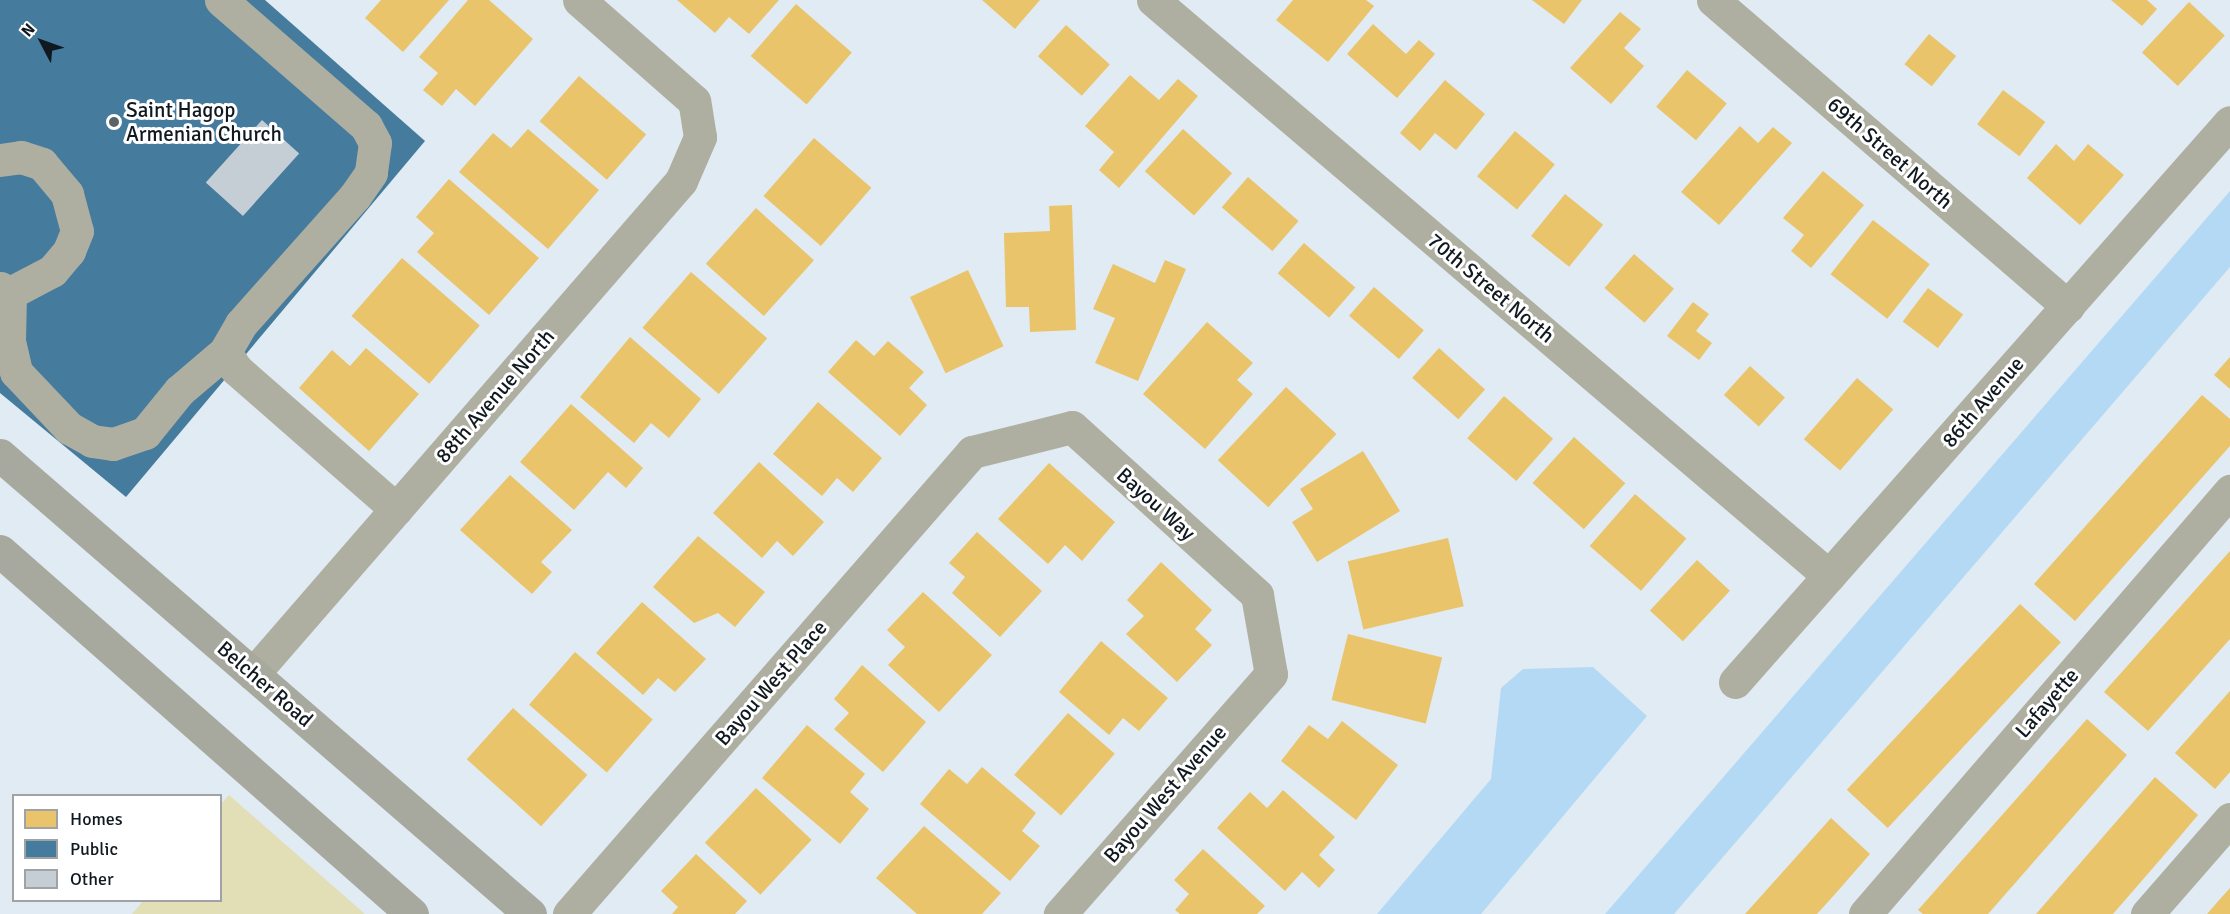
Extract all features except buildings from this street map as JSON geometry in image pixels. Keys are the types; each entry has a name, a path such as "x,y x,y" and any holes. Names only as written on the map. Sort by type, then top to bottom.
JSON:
{"main road":[{"name":"Belcher Road","path":"0,455 530,914"},
{"path":"0,551 412,914"}],"street":[{"path":"0,160 21,157 42,164 67,194 77,231 69,251 52,271 5,291 9,340 16,372 69,428 92,441 113,444 145,433 179,391 225,352 241,324 355,196 371,173 375,143 366,126 221,0"},
{"name":"88th Avenue North","path":"253,674 681,181 700,137 694,101 579,0"},
{"name":"70th Street North","path":"1153,0 1829,576"},
{"name":"69th Street North","path":"1713,0 2068,306"},
{"name":"86th Avenue","path":"1735,682 2230,122"},
{"path":"225,352 236,369 396,509"},
{"name":"Bayou Way","path":"972,452 1072,427 1257,595 1271,674"},
{"name":"Bayou West Place","path":"569,914 972,452"},
{"name":"Lafayette","path":"1874,911 2230,491"},
{"name":"Bayou West Avenue","path":"1060,914 1271,674"},
{"path":"2147,914 2230,819"}],"shaded area":[{"path":"229,795 365,914 132,914 142,902 222,902 222,803"}],"water":[{"path":"2230,191 2230,267 1674,914 1605,914"},
{"path":"1593,667 1647,716 1481,914 1377,914 1491,779 1501,688 1523,669"}],"place":[{"name":"Saint Hagop Armenian Church","path":"114,122"}]}
